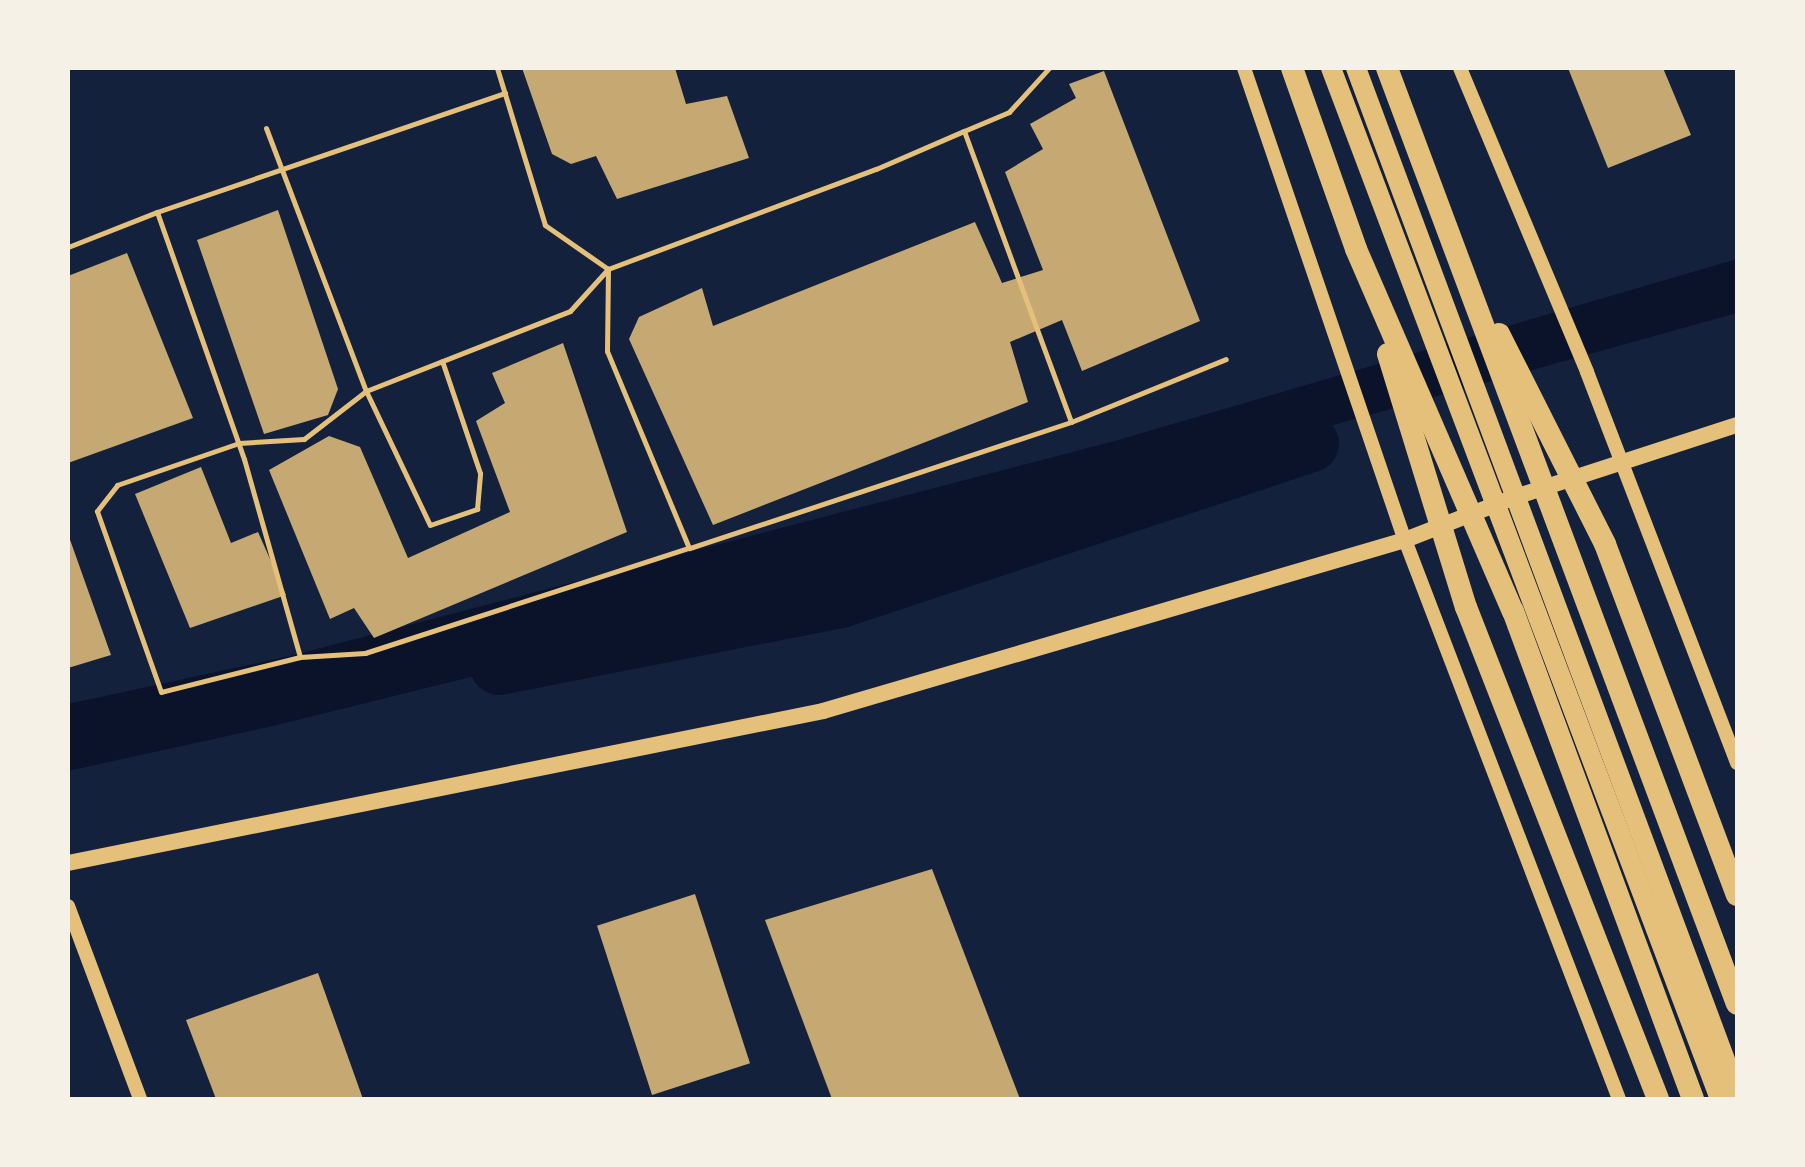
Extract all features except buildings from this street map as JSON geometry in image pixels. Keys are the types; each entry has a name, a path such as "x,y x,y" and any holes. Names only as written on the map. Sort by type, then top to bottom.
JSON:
{"highway":[{"path":"1292,68 1356,249 1466,607 1658,1099"},
{"path":"1387,68 1737,1004"},
{"path":"1445,226 1605,544 1737,895"},
{"path":"1356,249 1513,611 1693,1099"}],"main road":[{"path":"1331,68 1720,1099"},
{"path":"1356,68 1737,1092"},
{"path":"68,863 823,711 1405,540 1515,497 1737,425"}],"street":[{"path":"1244,68 1405,540 1619,1099"},
{"path":"1460,68 1621,462 1737,763"},
{"path":"68,906 140,1099"}],"path":[{"path":"497,68 545,225 608,269"},
{"path":"1049,68 1009,112 608,269 570,311 366,391 304,439 239,443 117,485 97,511 161,692 300,657 365,653 1071,422 1226,359"},
{"path":"68,247 157,212 505,93"},
{"path":"266,128 366,391 430,525 477,509 480,473 442,361"},
{"path":"964,131 1071,422"},
{"path":"157,212 239,443 300,657"},
{"path":"608,269 607,351 689,548"}],"water":[{"path":"1737,259 1737,313 1276,441 758,606 273,726 68,771 68,704 290,656 1111,442"}],"waterway":[{"path":"499,666 840,599 1310,444"}]}
